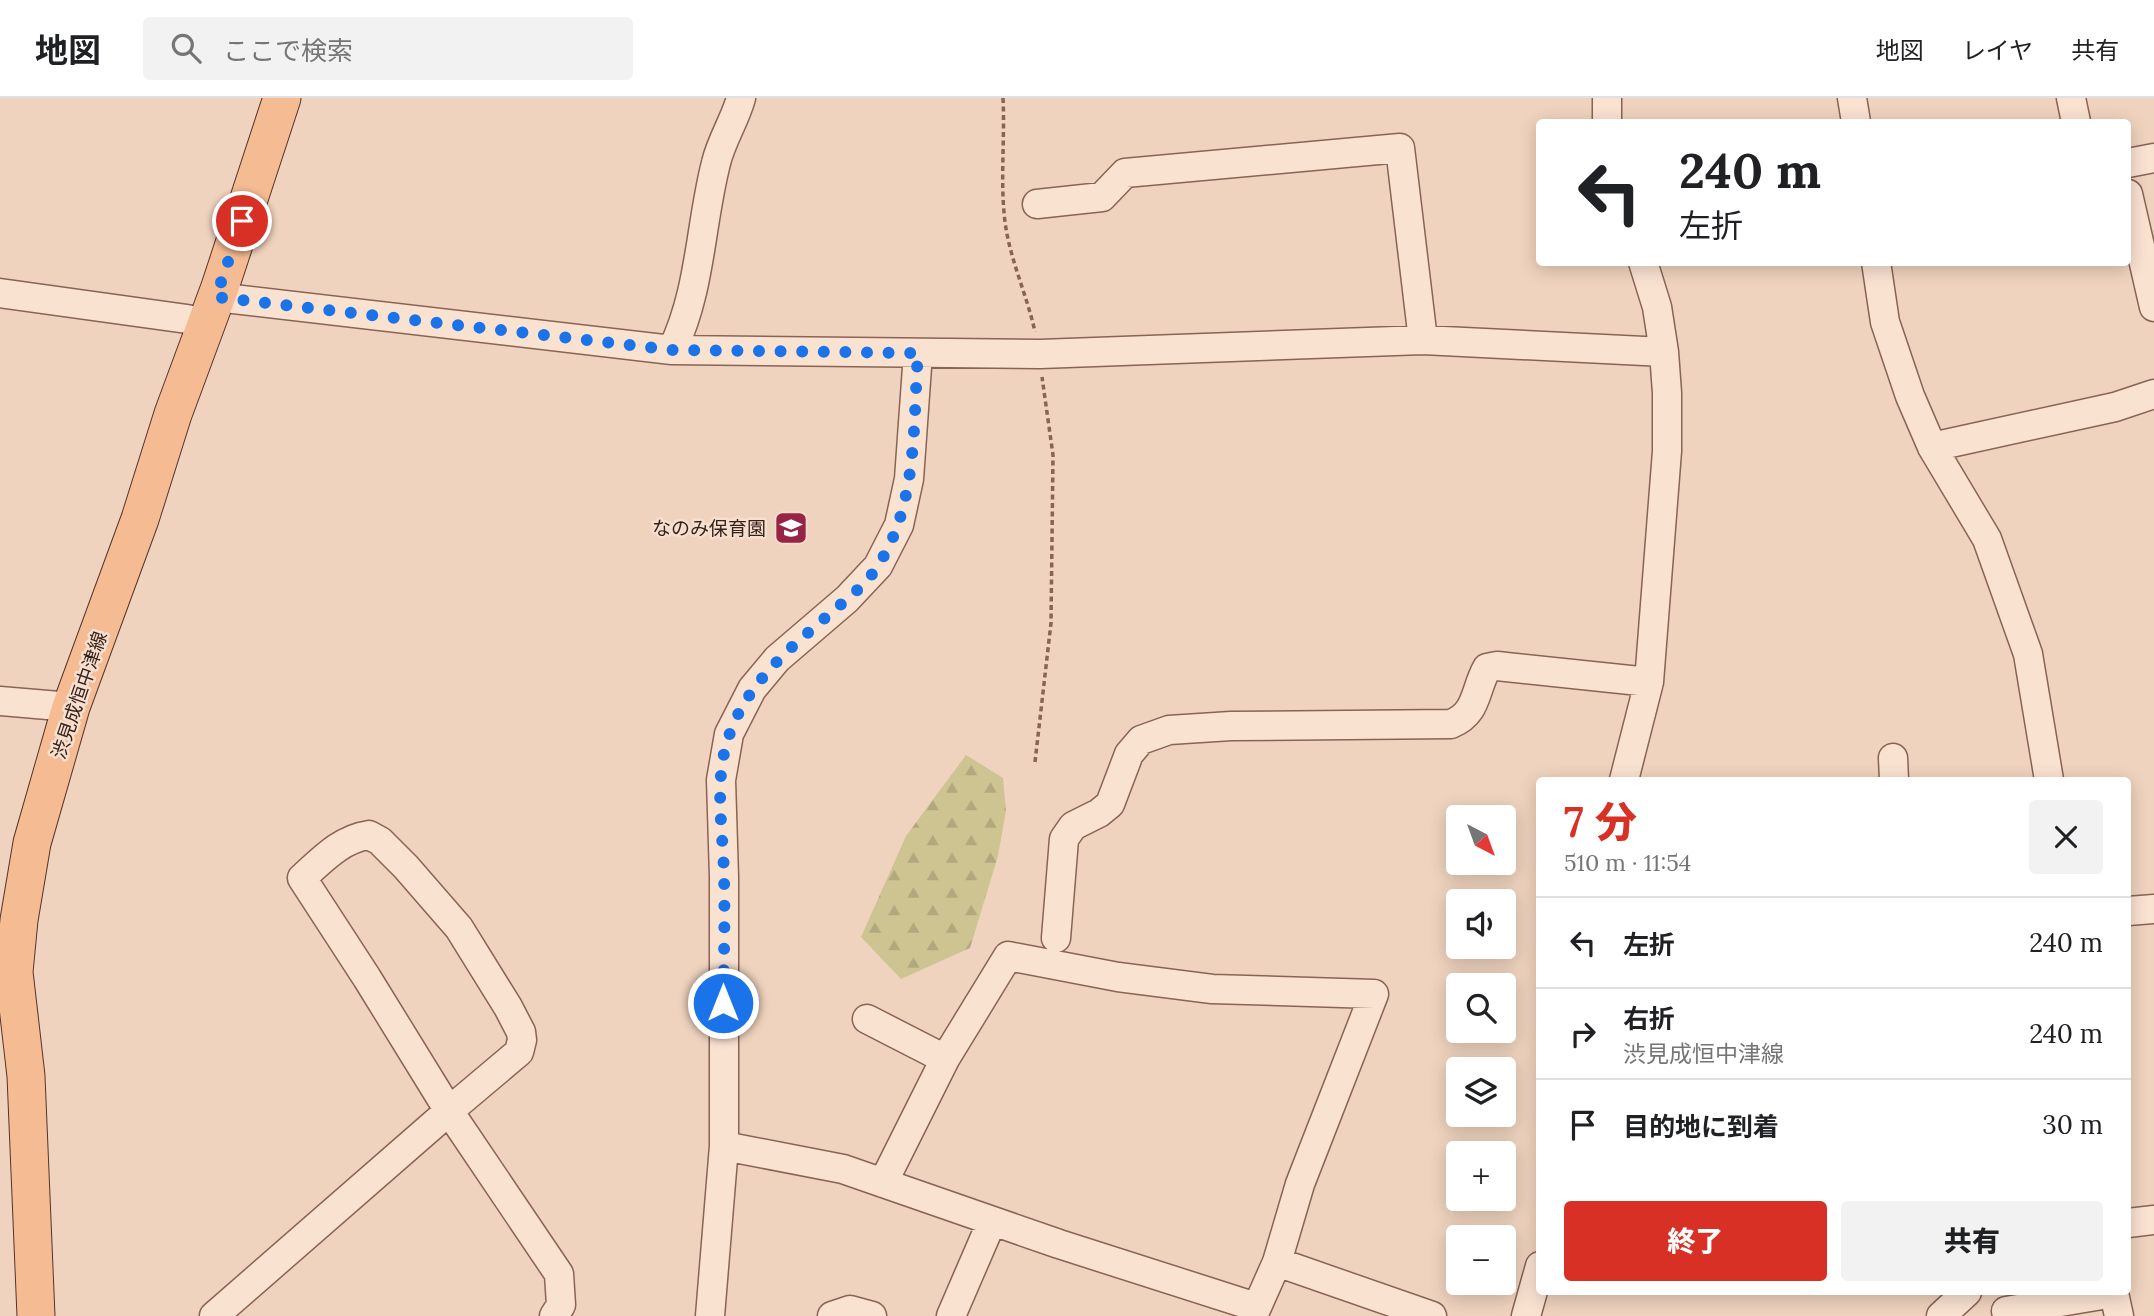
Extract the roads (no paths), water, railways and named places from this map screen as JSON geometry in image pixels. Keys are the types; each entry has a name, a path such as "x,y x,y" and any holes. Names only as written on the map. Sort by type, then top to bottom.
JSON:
{"main road":[{"name":"渋見成恒中津線","path":"36,1316 26,1076 15,972 19,920 32,843 71,707 111,601 282,98"}],"street":[{"path":"672,350 684,326 702,249 717,159 736,117 741,98"},
{"path":"1607,98 1607,119"},
{"path":"1852,98 1856,119"},
{"path":"2071,98 2075,119"},
{"path":"1037,204 1102,197 1125,173 1399,148 1423,340"},
{"path":"2131,162 2154,158"},
{"path":"2131,207 2154,307"},
{"path":"1625,777 1649,682 1667,451 1664,352 1657,307 1644,266"},
{"path":"1877,266 1885,321 1910,396 1932,447 1987,539 2028,654 2048,777"},
{"path":"0,293 187,319 211,310 672,350 1040,355 1423,340 1664,352"},
{"path":"710,1316 724,1146 724,877 720,780 729,734 752,689 777,659 847,600 878,566 899,525 909,479 918,353"},
{"path":"1932,447 2115,407 2154,394"},
{"path":"1056,938 1064,839 1073,826 1099,813 1110,804 1129,754 1141,740 1169,730 1231,726 1451,724 1464,719 1469,713 1487,668 1497,666 1649,682"},
{"path":"0,701 71,707"},
{"path":"214,1316 449,1111 519,1052 521,1031 459,928 380,841 369,835 354,838 334,850 302,878 368,978 449,1111 559,1275 561,1305 554,1316"},
{"path":"2131,911 2154,909"},
{"path":"724,1146 843,1169 883,1183 992,1221 1255,1311 1277,1262 1300,1184 1374,994 1212,989 1118,978 1008,956 945,1059 883,1183"},
{"path":"867,1019 945,1059"},
{"path":"2131,1223 2154,1220"},
{"path":"951,1316 992,1221"},
{"path":"1277,1262 1432,1316"},
{"path":"1526,1316 1536,1280"},
{"path":"1941,1316 1964,1295"},
{"path":"2004,1306 2097,1295"},
{"path":"2114,1295 2119,1316"},
{"path":"832,1316 850,1310 872,1316"}],"place":[{"name":"なのみ保育園","path":"791,528"}]}
